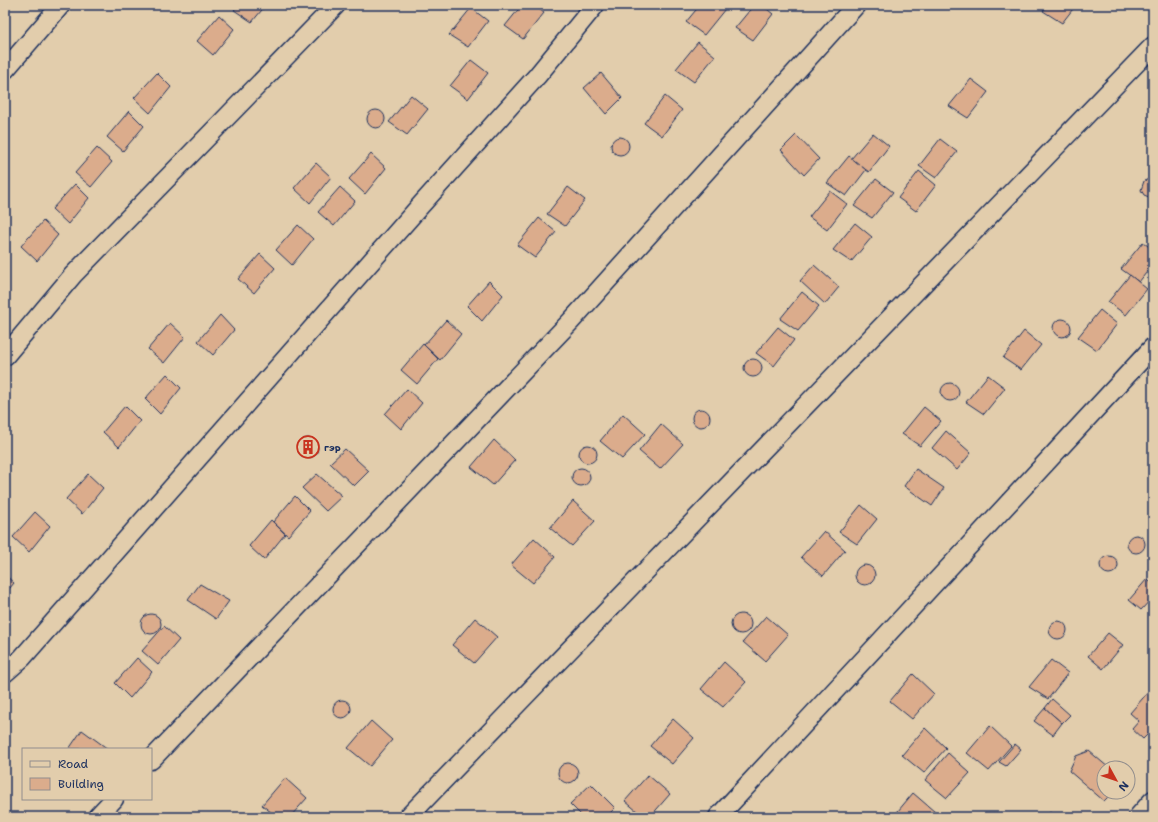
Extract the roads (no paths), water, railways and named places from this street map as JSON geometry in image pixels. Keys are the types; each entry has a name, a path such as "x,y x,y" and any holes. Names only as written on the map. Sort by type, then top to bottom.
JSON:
{"street":[{"path":"5,70 61,5"},
{"path":"5,356 73,275 336,5"},
{"path":"5,673 22,658 420,206 537,76 595,5"},
{"path":"152,759 571,321 856,5"},
{"path":"408,817 1153,46"},
{"path":"718,817 1153,347"},
{"path":"97,817 113,800"},
{"path":"1138,817 1153,800"}],"place":[{"name":"гэр","path":"308,447"}]}
